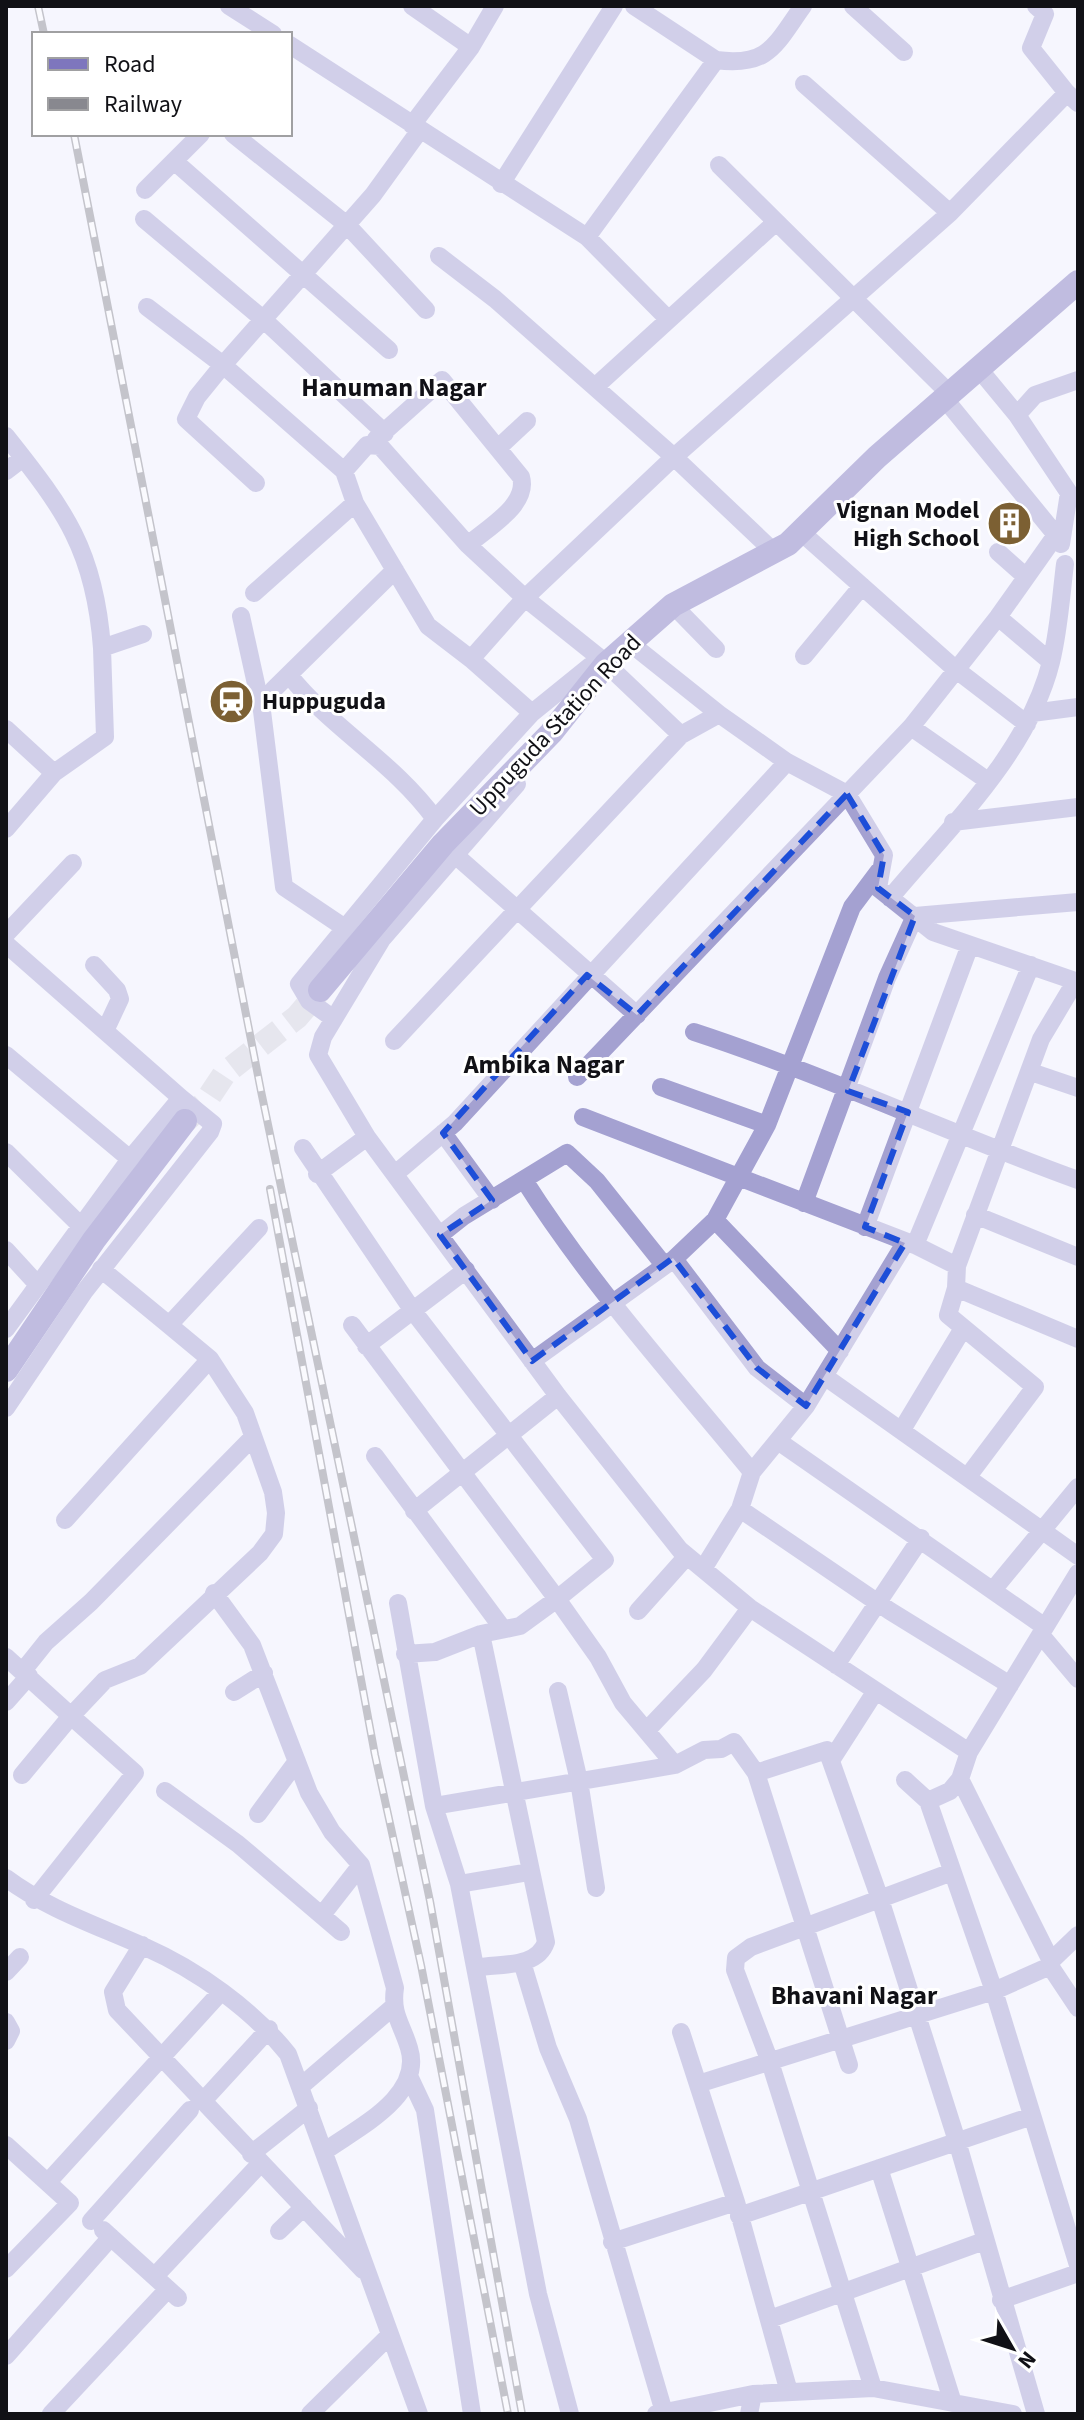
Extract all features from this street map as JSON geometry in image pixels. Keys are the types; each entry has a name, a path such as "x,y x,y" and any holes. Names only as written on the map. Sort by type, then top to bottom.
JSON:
{"street":[{"path":"229,6 250,11 271,32"},
{"path":"412,6 471,47"},
{"path":"256,483 186,419 197,397 347,225 471,47 495,6"},
{"path":"501,184 614,6"},
{"path":"634,6 716,60 742,63 769,54 803,6"},
{"path":"853,6 904,52"},
{"path":"471,659 525,598 674,457 856,299 1073,98 1031,48 1044,22 1045,14 1038,6"},
{"path":"292,46 587,237 668,319"},
{"path":"587,237 716,60"},
{"path":"804,84 950,213"},
{"path":"145,190 199,136"},
{"path":"236,136 347,225 426,310"},
{"path":"174,161 389,350"},
{"path":"719,165 856,299 947,396 1058,539 1072,569 1051,662 1030,718 988,781 890,898"},
{"path":"144,219 264,320 385,433"},
{"path":"596,386 776,222"},
{"path":"439,256 495,299 596,386 773,551"},
{"name":"Uppuguda Station Road","path":"320,990 443,844 551,733 581,696 603,661 630,643 673,605 773,551 801,532 947,396 1078,282"},
{"path":"147,307 223,365 344,471 355,503 428,626 532,713"},
{"path":"344,471 367,445 385,433 456,366"},
{"path":"577,1077 911,727 954,668 998,617 1025,576 1058,539 1069,493 1017,415 979,369"},
{"path":"442,380 521,477 523,487 518,500 468,545"},
{"path":"1017,415 1035,395 1078,380"},
{"path":"498,448 527,421"},
{"path":"6,436 60,505 79,543 99,603 105,737 54,773 6,829"},
{"path":"367,445 380,446 468,545 525,598 603,661 681,735"},
{"path":"6,471 23,458"},
{"path":"254,593 355,503"},
{"path":"801,532 954,668 1030,718 1078,707"},
{"path":"998,552 1025,576"},
{"path":"273,690 395,570"},
{"path":"804,656 862,586"},
{"path":"673,605 716,649"},
{"path":"241,616 262,711 284,887 345,928"},
{"path":"998,617 1051,662"},
{"path":"102,648 143,634"},
{"path":"630,643 719,714 787,762 847,794 884,855 878,888 933,932 1077,982 1041,1039 1031,1072 997,1150 957,1266 956,1288 948,1315 962,1330 1035,1387 969,1475"},
{"path":"334,1019 309,1001 299,984 435,819 532,713 603,661"},
{"path":"289,675 312,704 395,775 435,819"},
{"path":"581,696 577,718 382,939 323,1037 318,1055 367,1137 558,1396 687,1556 750,1608 969,1752"},
{"path":"394,1041 681,735 719,714"},
{"path":"911,727 988,781"},
{"path":"6,729 54,773"},
{"path":"395,1174 443,1133 587,975 692,868 787,762"},
{"path":"953,822 1078,807"},
{"path":"454,854 519,908 587,975 637,1015"},
{"path":"6,934 73,863"},
{"path":"532,1361 669,1262 715,1220 741,1179 767,1125 852,907 883,865"},
{"path":"915,916 1078,902"},
{"path":"804,1203 848,1091 887,978 915,916"},
{"path":"6,944 105,1031 183,1110 213,1124 210,1132 101,1269 6,1408"},
{"path":"865,1227 970,945"},
{"path":"94,965 117,990 120,999 105,1031"},
{"path":"703,1569 740,1509 752,1472 806,1406 910,1244 964,1136 1031,965"},
{"path":"694,1032 792,1065 848,1091 1078,1180"},
{"path":"6,1055 130,1159"},
{"path":"1031,1072 1078,1088"},
{"path":"661,1087 767,1125"},
{"path":"6,1329 130,1159 183,1110"},
{"path":"6,1370 183,1110"},
{"path":"583,1117 910,1244 957,1266"},
{"path":"443,1133 492,1200"},
{"path":"317,1174 367,1137"},
{"path":"303,1148 317,1174 413,1311 605,1560 520,1626 481,1634 435,1652 405,1654"},
{"path":"6,1152 81,1226"},
{"path":"440,1235 464,1216 567,1153 597,1181 669,1262 757,1368 806,1406"},
{"path":"524,1180 613,1302 752,1472"},
{"path":"975,1215 1078,1257"},
{"path":"715,1220 840,1351"},
{"path":"169,1325 259,1228"},
{"path":"6,1250 38,1285"},
{"path":"22,1775 105,1680 140,1666 214,1593 260,1553 274,1534 273,1492 237,1395 210,1359 101,1269"},
{"path":"366,1346 466,1270"},
{"path":"956,1288 1078,1339"},
{"path":"352,1325 460,1474 557,1599 598,1657 623,1703 675,1765"},
{"path":"903,1428 962,1330"},
{"path":"65,1520 210,1359"},
{"path":"824,1376 903,1428 1078,1556"},
{"path":"414,1511 558,1396"},
{"path":"6,1702 46,1642 84,1609 253,1437"},
{"path":"778,1441 993,1590 1043,1631 1078,1679"},
{"path":"375,1456 503,1629"},
{"path":"993,1590 1078,1487"},
{"path":"740,1509 878,1603 1010,1685"},
{"path":"836,1665 921,1538"},
{"path":"638,1611 687,1556"},
{"path":"928,1801 950,1791 960,1779 969,1752 1078,1573"},
{"path":"214,1593 252,1645 309,1793 332,1832 361,1865 395,1988 393,2007 410,2051 410,2078 425,2110 472,2414"},
{"path":"398,1603 434,1806 459,1884 538,2294 570,2414"},
{"path":"647,1730 704,1670 750,1608"},
{"path":"476,1968 522,1962 539,1954 546,1942 481,1634"},
{"path":"6,1657 135,1773 34,1900"},
{"path":"234,1692 264,1673"},
{"path":"558,1691 579,1781 596,1888"},
{"path":"832,1759 875,1692"},
{"path":"434,1806 513,1790 675,1765 704,1750 721,1749 734,1742 756,1773 849,2065"},
{"path":"756,1773 827,1750 832,1759 957,2141 1036,2414"},
{"path":"258,1814 297,1761"},
{"path":"960,1779 1050,1963 1078,2008"},
{"path":"905,1780 928,1801 994,1991 1078,2265"},
{"path":"165,1791 238,1844 341,1932"},
{"path":"322,1915 361,1865"},
{"path":"459,1884 529,1872"},
{"path":"873,2388 770,2062 735,1970 736,1958 751,1947 952,1872"},
{"path":"6,1878 34,1900 142,1945 179,1964 269,2029 288,2054 419,2414"},
{"path":"698,2084 994,1991 1050,1963 1078,1935"},
{"path":"142,1945 120,1977 112,2001 197,2106 256,2159 368,2275"},
{"path":"6,1972 20,1957"},
{"path":"522,1962 548,2048 578,2119 660,2413 753,2394 873,2388 1007,2413"},
{"path":"48,2182 220,1993"},
{"path":"300,2087 393,2007"},
{"path":"6,2022 11,2031 6,2041"},
{"path":"91,2221 269,2029"},
{"path":"681,2032 738,2209 789,2392"},
{"path":"325,2151 400,2094 410,2078"},
{"path":"51,2414 167,2288 256,2159 309,2108"},
{"path":"612,2242 810,2192 1032,2116"},
{"path":"10,2155 48,2182 167,2288"},
{"path":"879,2168 953,2403"},
{"path":"6,2269 70,2203"},
{"path":"279,2231 304,2207"},
{"path":"6,2356 111,2237"},
{"path":"770,2319 984,2241"},
{"path":"1001,2300 1078,2273"},
{"path":"310,2414 390,2335"},
{"path":"749,2414 753,2394"}],"highlighted area":[{"path":"847,794 884,855 878,888 915,916 848,1091 908,1112 865,1227 905,1243 806,1406 757,1368 673,1258 532,1361 440,1235 492,1200 443,1133 587,975 637,1015"}],"tunnel":[{"path":"185,1121 205,1103 225,1073 297,1017 320,990"}],"railway":[{"path":"38,6 44,32"},
{"path":"74,136 261,1091 430,1901 522,2414"},
{"path":"270,1189 375,1755 421,1965 508,2414"}],"place":[{"name":"Vignan Model High School","path":"1010,524"},
{"name":"Huppuguda","path":"231,701"}],"district":[{"name":"Hanuman Nagar","path":"394,387"},
{"name":"Ambika Nagar","path":"544,1064"},
{"name":"Bhavani Nagar","path":"854,1995"}]}
